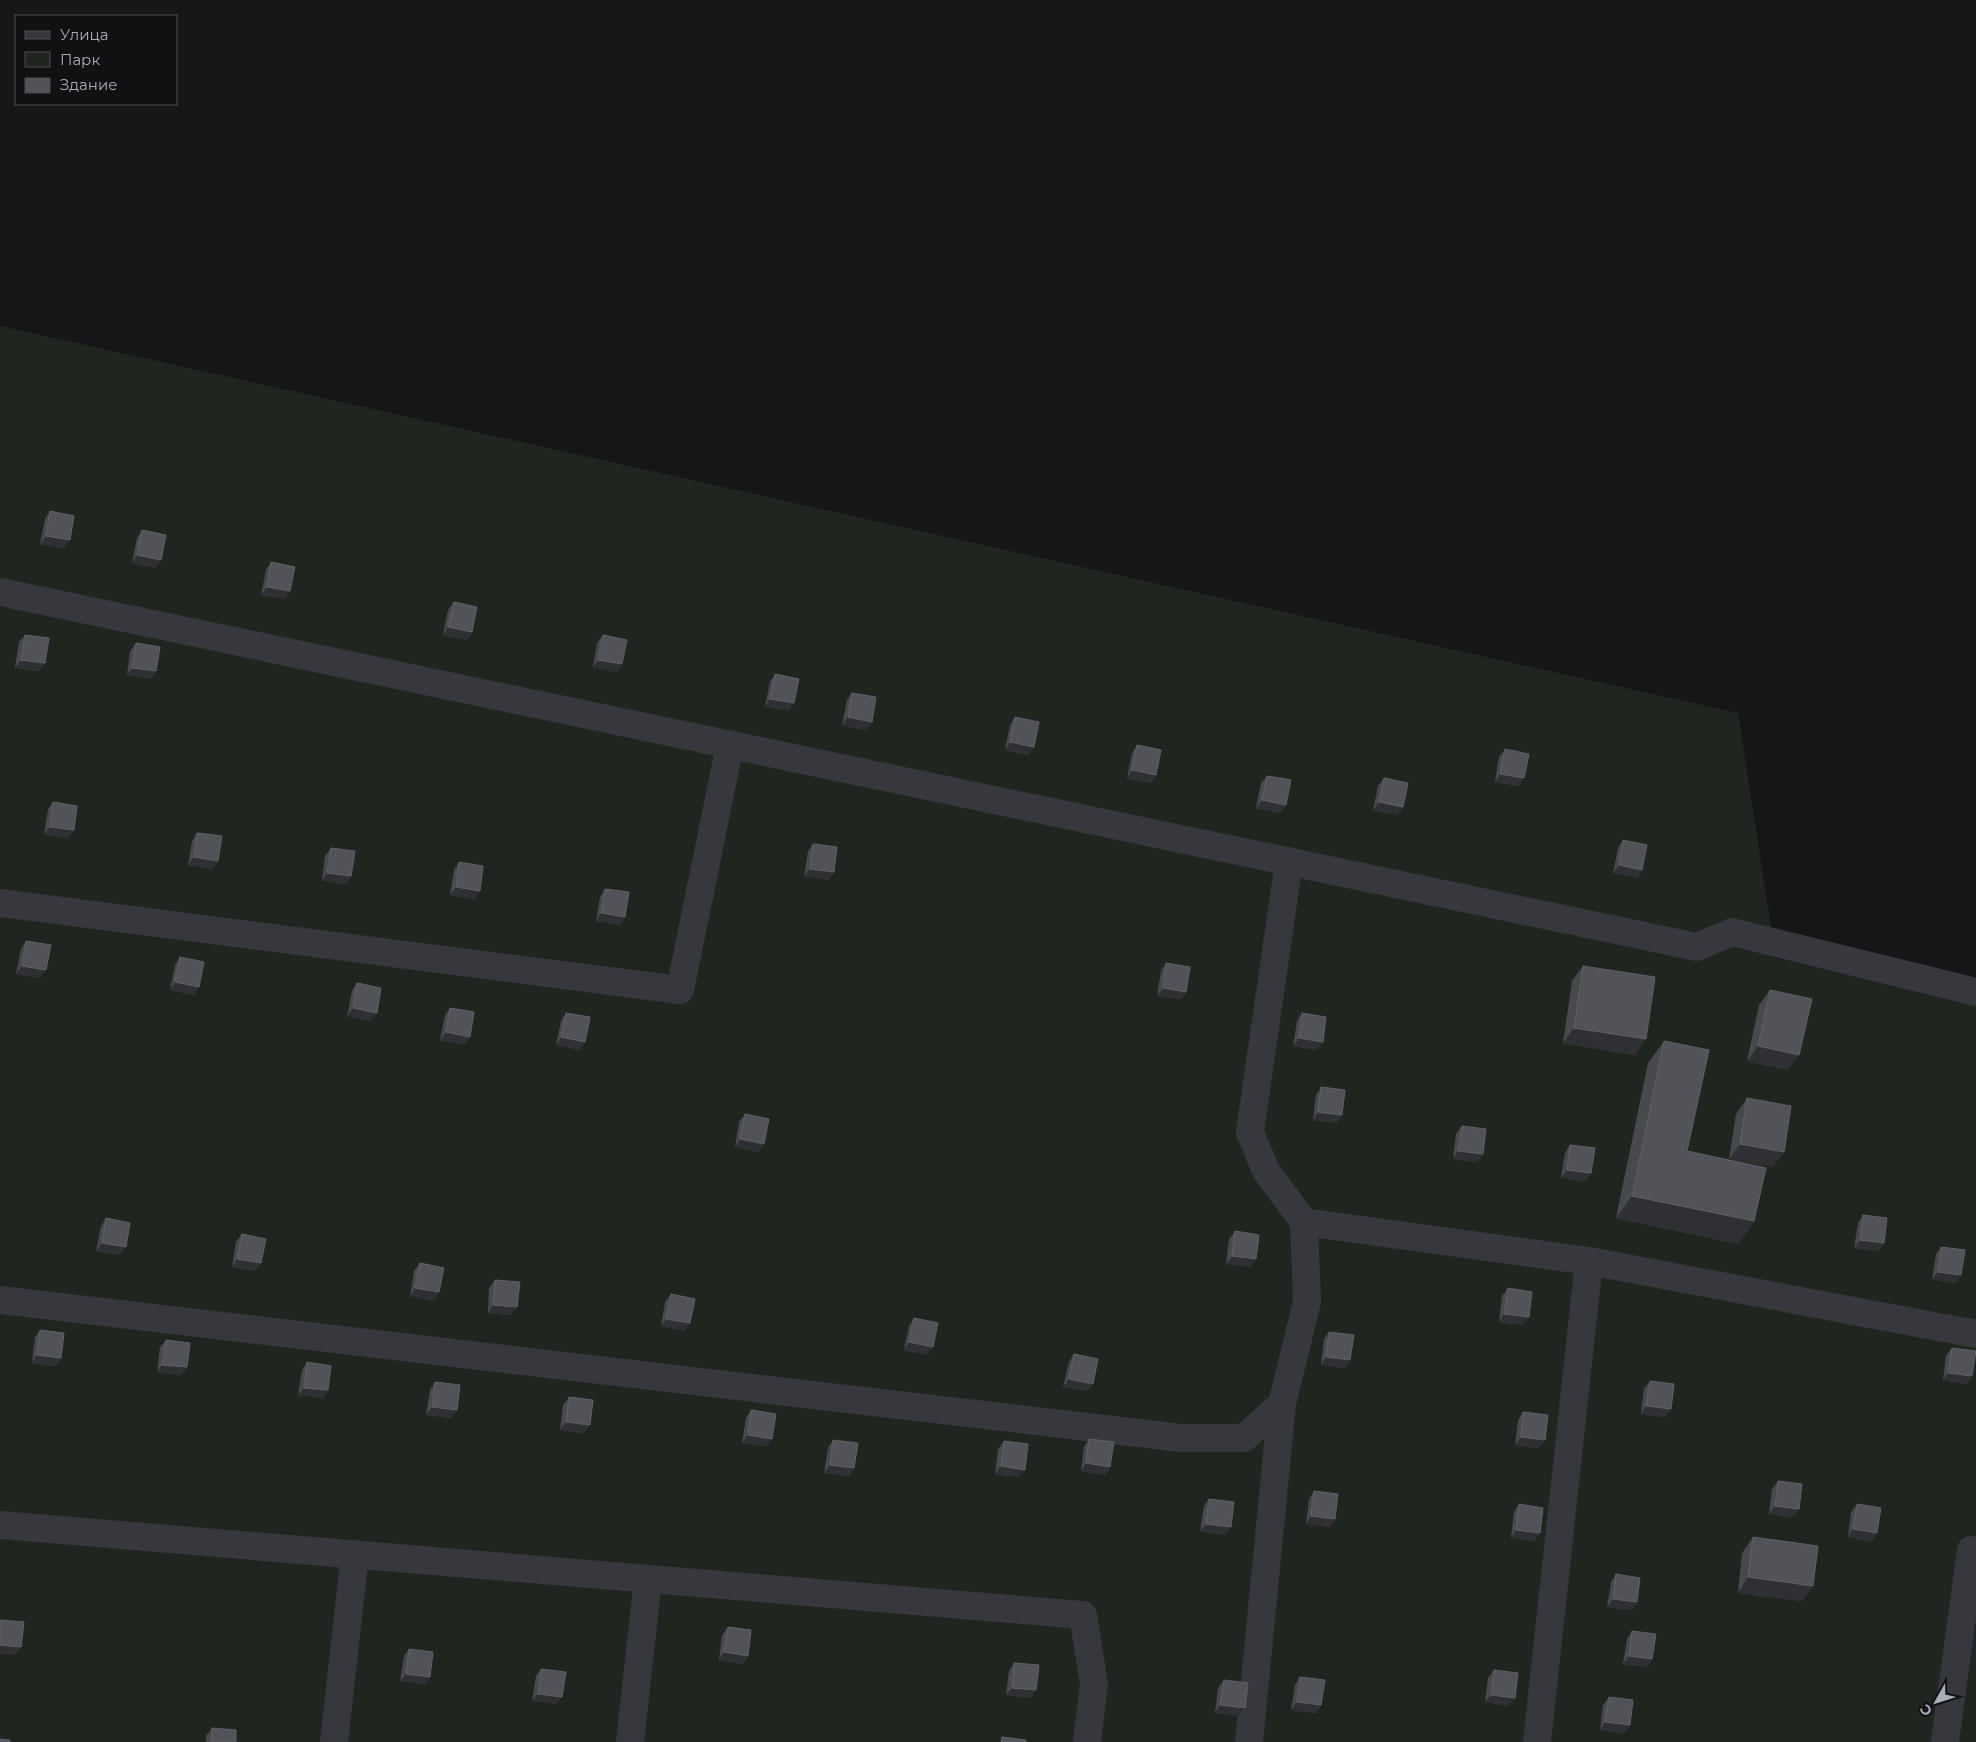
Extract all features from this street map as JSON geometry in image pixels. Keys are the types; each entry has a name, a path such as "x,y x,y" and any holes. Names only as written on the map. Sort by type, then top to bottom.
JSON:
{"street":[{"path":"0,592 1697,947 1732,932 1976,992"},
{"path":"0,903 680,990 730,745"},
{"path":"1249,1742 1282,1404 1308,1302 1304,1222 1266,1171 1250,1132 1289,861"},
{"path":"1304,1222 1589,1261 1976,1334"},
{"path":"1537,1742 1589,1261"},
{"path":"0,1300 1181,1438 1244,1438 1282,1404"},
{"path":"0,1525 1083,1615 1094,1684 1087,1742"},
{"path":"1945,1742 1971,1550"},
{"path":"334,1742 355,1554"},
{"path":"630,1742 648,1579"}],"green space":[{"path":"0,326 1738,713 1776,958 1976,1004 1976,1742 0,1742"}],"building":[{"path":"50,511 74,516 70,540 46,536"},
{"path":"142,530 166,535 161,560 137,555"},
{"path":"271,562 295,567 290,591 267,587"},
{"path":"454,602 477,607 472,632 448,627"},
{"path":"25,635 49,638 45,663 21,660"},
{"path":"603,635 627,640 622,664 598,660"},
{"path":"136,643 160,647 156,671 132,668"},
{"path":"775,674 799,679 794,703 770,699"},
{"path":"852,693 876,697 872,722 848,717"},
{"path":"1015,717 1039,722 1034,747 1010,742"},
{"path":"1137,745 1161,750 1156,775 1132,770"},
{"path":"1505,749 1529,754 1524,778 1500,774"},
{"path":"1267,776 1291,780 1286,805 1262,800"},
{"path":"1384,778 1408,783 1403,807 1379,802"},
{"path":"53,802 77,806 74,830 50,827"},
{"path":"197,833 222,836 218,861 194,857"},
{"path":"1623,840 1647,845 1642,870 1619,865"},
{"path":"813,844 837,847 834,872 810,869"},
{"path":"331,848 355,851 351,876 327,873"},
{"path":"459,862 483,866 480,891 456,887"},
{"path":"605,889 629,892 625,917 601,913"},
{"path":"26,941 51,945 46,970 22,966"},
{"path":"180,957 204,962 199,987 175,982"},
{"path":"1166,963 1190,967 1186,992 1163,988"},
{"path":"1583,966 1655,977 1646,1039 1574,1028"},
{"path":"357,983 381,988 377,1013 353,1008"},
{"path":"1770,990 1812,999 1799,1055 1758,1046"},
{"path":"450,1008 474,1012 470,1037 446,1032"},
{"path":"566,1013 590,1017 585,1042 561,1037"},
{"path":"1302,1013 1326,1017 1323,1042 1299,1038"},
{"path":"1664,1041 1709,1050 1687,1151 1766,1168 1754,1221 1632,1196"},
{"path":"1321,1087 1345,1090 1342,1115 1318,1112"},
{"path":"1747,1098 1791,1106 1784,1152 1740,1144"},
{"path":"745,1114 769,1119 764,1144 740,1139"},
{"path":"1462,1126 1486,1129 1483,1154 1458,1151"},
{"path":"1570,1145 1595,1148 1591,1173 1567,1170"},
{"path":"1863,1215 1887,1218 1884,1243 1860,1240"},
{"path":"106,1218 130,1223 126,1247 102,1243"},
{"path":"1235,1231 1259,1235 1256,1259 1232,1256"},
{"path":"242,1234 266,1239 261,1263 237,1259"},
{"path":"1941,1247 1965,1250 1961,1275 1938,1272"},
{"path":"420,1263 444,1268 439,1292 415,1288"},
{"path":"495,1280 520,1282 517,1307 493,1305"},
{"path":"1508,1288 1532,1292 1529,1317 1504,1314"},
{"path":"671,1294 695,1299 690,1323 666,1319"},
{"path":"914,1318 938,1323 933,1347 909,1342"},
{"path":"40,1330 64,1333 61,1358 37,1355"},
{"path":"1329,1332 1354,1335 1350,1360 1326,1357"},
{"path":"166,1340 190,1343 187,1367 162,1365"},
{"path":"1952,1348 1976,1351 1972,1376 1948,1373"},
{"path":"1074,1354 1098,1359 1093,1384 1069,1379"},
{"path":"307,1362 331,1366 328,1390 304,1388"},
{"path":"1650,1381 1674,1384 1671,1409 1646,1406"},
{"path":"435,1382 460,1385 457,1410 432,1407"},
{"path":"569,1397 593,1400 590,1425 566,1422"},
{"path":"751,1410 776,1414 772,1439 748,1435"},
{"path":"1523,1412 1548,1415 1545,1440 1521,1437"},
{"path":"1089,1439 1114,1442 1110,1467 1086,1463"},
{"path":"833,1440 858,1443 854,1468 830,1465"},
{"path":"1004,1441 1028,1444 1025,1470 1001,1466"},
{"path":"1778,1481 1802,1484 1799,1509 1775,1506"},
{"path":"1314,1491 1338,1494 1335,1519 1311,1516"},
{"path":"1209,1499 1234,1502 1231,1527 1206,1524"},
{"path":"1519,1504 1543,1508 1540,1533 1516,1530"},
{"path":"1857,1504 1881,1508 1877,1533 1853,1529"},
{"path":"1753,1537 1818,1546 1813,1586 1748,1577"},
{"path":"1616,1574 1640,1578 1637,1602 1613,1599"},
{"path":"0,1620 24,1622 21,1647 0,1645"},
{"path":"728,1627 751,1630 748,1656 724,1652"},
{"path":"1632,1631 1656,1634 1652,1659 1629,1656"},
{"path":"409,1649 433,1652 430,1677 406,1674"},
{"path":"1014,1663 1039,1665 1036,1690 1012,1688"},
{"path":"541,1669 566,1672 562,1697 538,1694"},
{"path":"1494,1670 1518,1673 1515,1698 1491,1695"},
{"path":"1300,1677 1325,1680 1321,1705 1297,1702"},
{"path":"1224,1680 1248,1683 1245,1708 1220,1705"},
{"path":"1609,1697 1633,1700 1630,1725 1605,1722"},
{"path":"212,1728 236,1730 236,1742 211,1742"},
{"path":"1002,1737 1026,1740 1026,1742 1001,1742"},
{"path":"0,1739 10,1740 10,1742 0,1742"}]}
